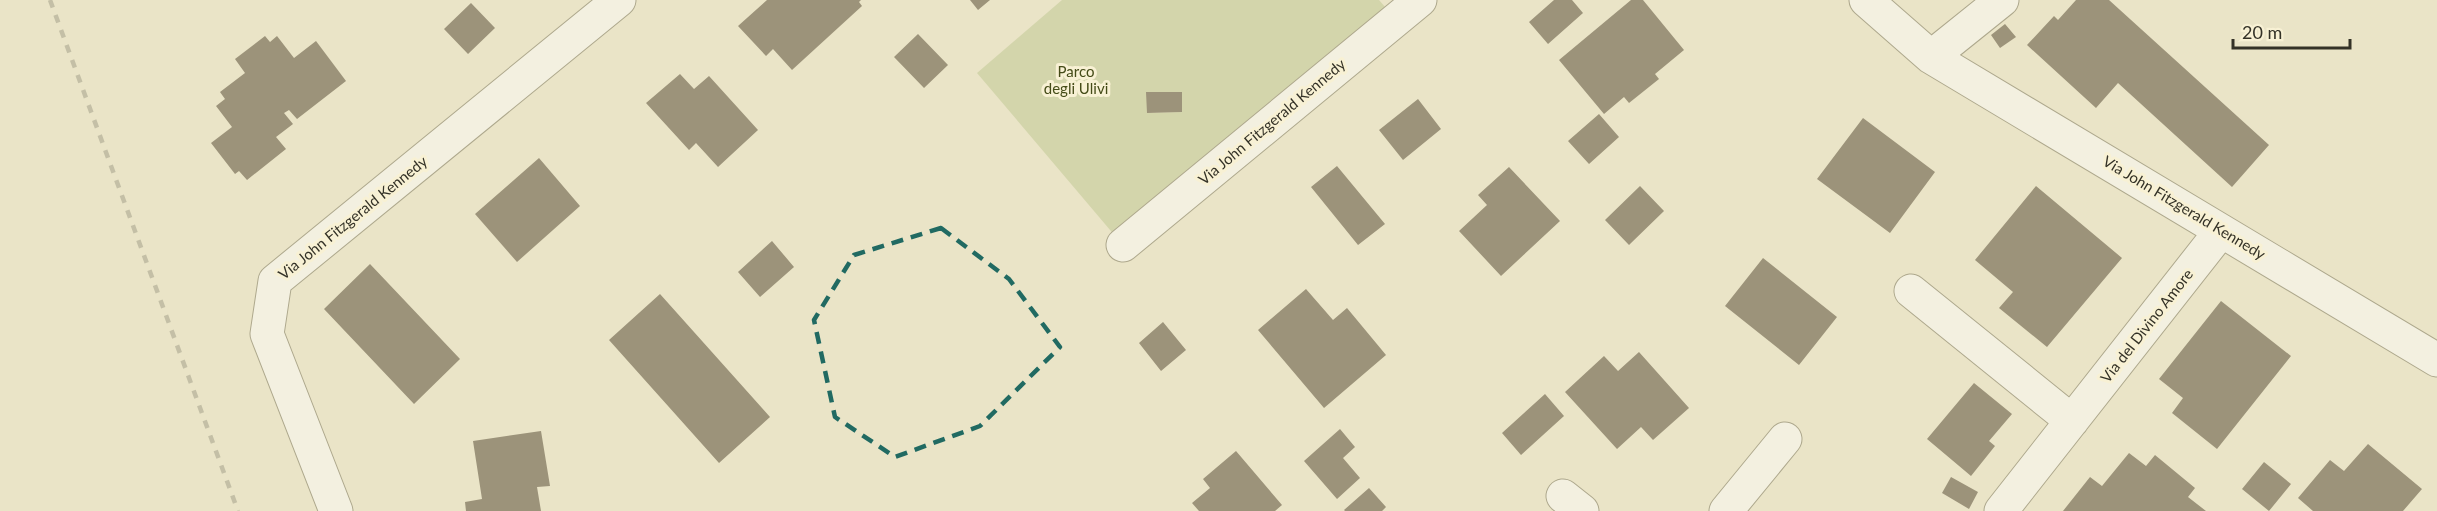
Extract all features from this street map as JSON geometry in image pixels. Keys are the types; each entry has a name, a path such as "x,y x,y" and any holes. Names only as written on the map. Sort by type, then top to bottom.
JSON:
{"street":[{"name":"Via John Fitzgerald Kennedy","path":"336,511 267,334 275,281 619,0"},
{"name":"Via John Fitzgerald Kennedy","path":"1124,244 1420,0"},
{"name":"Via John Fitzgerald Kennedy","path":"1866,0 1931,57 2437,360"},
{"path":"1931,57 2002,0"},
{"name":"Via del Divino Amore","path":"2001,511 2221,231"},
{"path":"1911,291 2072,421"},
{"path":"1726,511 1785,439"}],"highlighted area":[{"path":"941,228 1009,279 1060,347 980,426 895,457 835,417 814,320 854,255"}],"green space":[{"name":"Parco degli Ulivi","path":"1062,0 1379,0 1386,8 1116,237 977,73","holes":["1147,92 1182,92 1182,112 1147,113"]}],"building":[{"path":"767,0 861,0 859,2 862,6 792,70 773,49 766,56 738,26"},
{"path":"970,0 990,0 978,10"},
{"path":"1554,0 1572,0 1583,13 1548,44 1529,22"},
{"path":"1631,0 1643,0 1684,50 1655,74 1659,79 1629,103 1624,97 1604,114 1559,60"},
{"path":"2076,0 2109,0 2269,145 2232,187 2118,83 2096,108 2027,45 2054,16 2058,20"},
{"path":"471,3 495,28 468,54 444,29"},
{"path":"2005,24 2016,37 2000,48 1991,35"},
{"path":"918,34 948,65 924,88 894,57"},
{"path":"265,36 270,42 277,36 294,58 316,41 346,81 297,119 289,110 284,113 293,124 276,137 286,149 247,180 239,171 235,174 211,143 232,127 216,106 225,99 220,92 245,73 235,59"},
{"path":"680,74 694,89 709,76 758,130 718,167 696,143 689,150 646,103"},
{"path":"1146,92 1182,92 1182,112 1147,113"},
{"path":"1418,99 1441,129 1403,160 1379,130"},
{"path":"1599,114 1619,137 1589,164 1568,141"},
{"path":"1863,118 1935,172 1890,233 1817,179"},
{"path":"539,158 580,206 517,262 475,214"},
{"path":"1337,166 1385,224 1358,245 1311,187"},
{"path":"1509,167 1560,221 1501,276 1459,231 1487,205 1478,195"},
{"path":"1640,186 1664,211 1629,245 1605,220"},
{"path":"2036,186 2122,258 2047,347 1999,308 2013,292 1975,260"},
{"path":"772,241 794,267 760,297 738,272"},
{"path":"1763,258 1837,317 1799,365 1725,306"},
{"path":"370,264 460,359 414,404 324,309"},
{"path":"1306,289 1333,320 1347,308 1386,355 1324,408 1258,330"},
{"path":"660,294 770,417 719,463 609,340"},
{"path":"2221,301 2291,356 2217,449 2172,413 2183,398 2159,379"},
{"path":"1163,322 1186,350 1161,371 1139,343"},
{"path":"1639,352 1689,408 1653,440 1641,427 1617,449 1565,392 1604,356 1618,371"},
{"path":"1974,383 2012,414 1989,441 1995,446 1971,476 1927,439"},
{"path":"1545,394 1564,416 1521,455 1502,433"},
{"path":"1340,429 1355,447 1343,458 1360,478 1337,499 1304,461"},
{"path":"541,431 550,486 537,487 541,511 466,511 465,502 482,499 473,441"},
{"path":"2368,444 2422,489 2403,511 2313,511 2298,498 2330,460 2344,471"},
{"path":"1236,451 1282,505 1275,511 1199,511 1192,503 1210,488 1203,479"},
{"path":"2129,453 2146,466 2155,455 2195,488 2188,497 2206,511 2063,511 2090,477 2102,486"},
{"path":"2264,462 2291,484 2269,511 2242,489"},
{"path":"1951,477 1978,492 1969,509 1942,493"},
{"path":"1369,488 1386,507 1382,511 1344,510"}],"railway":[{"path":"50,0 238,511"}]}
